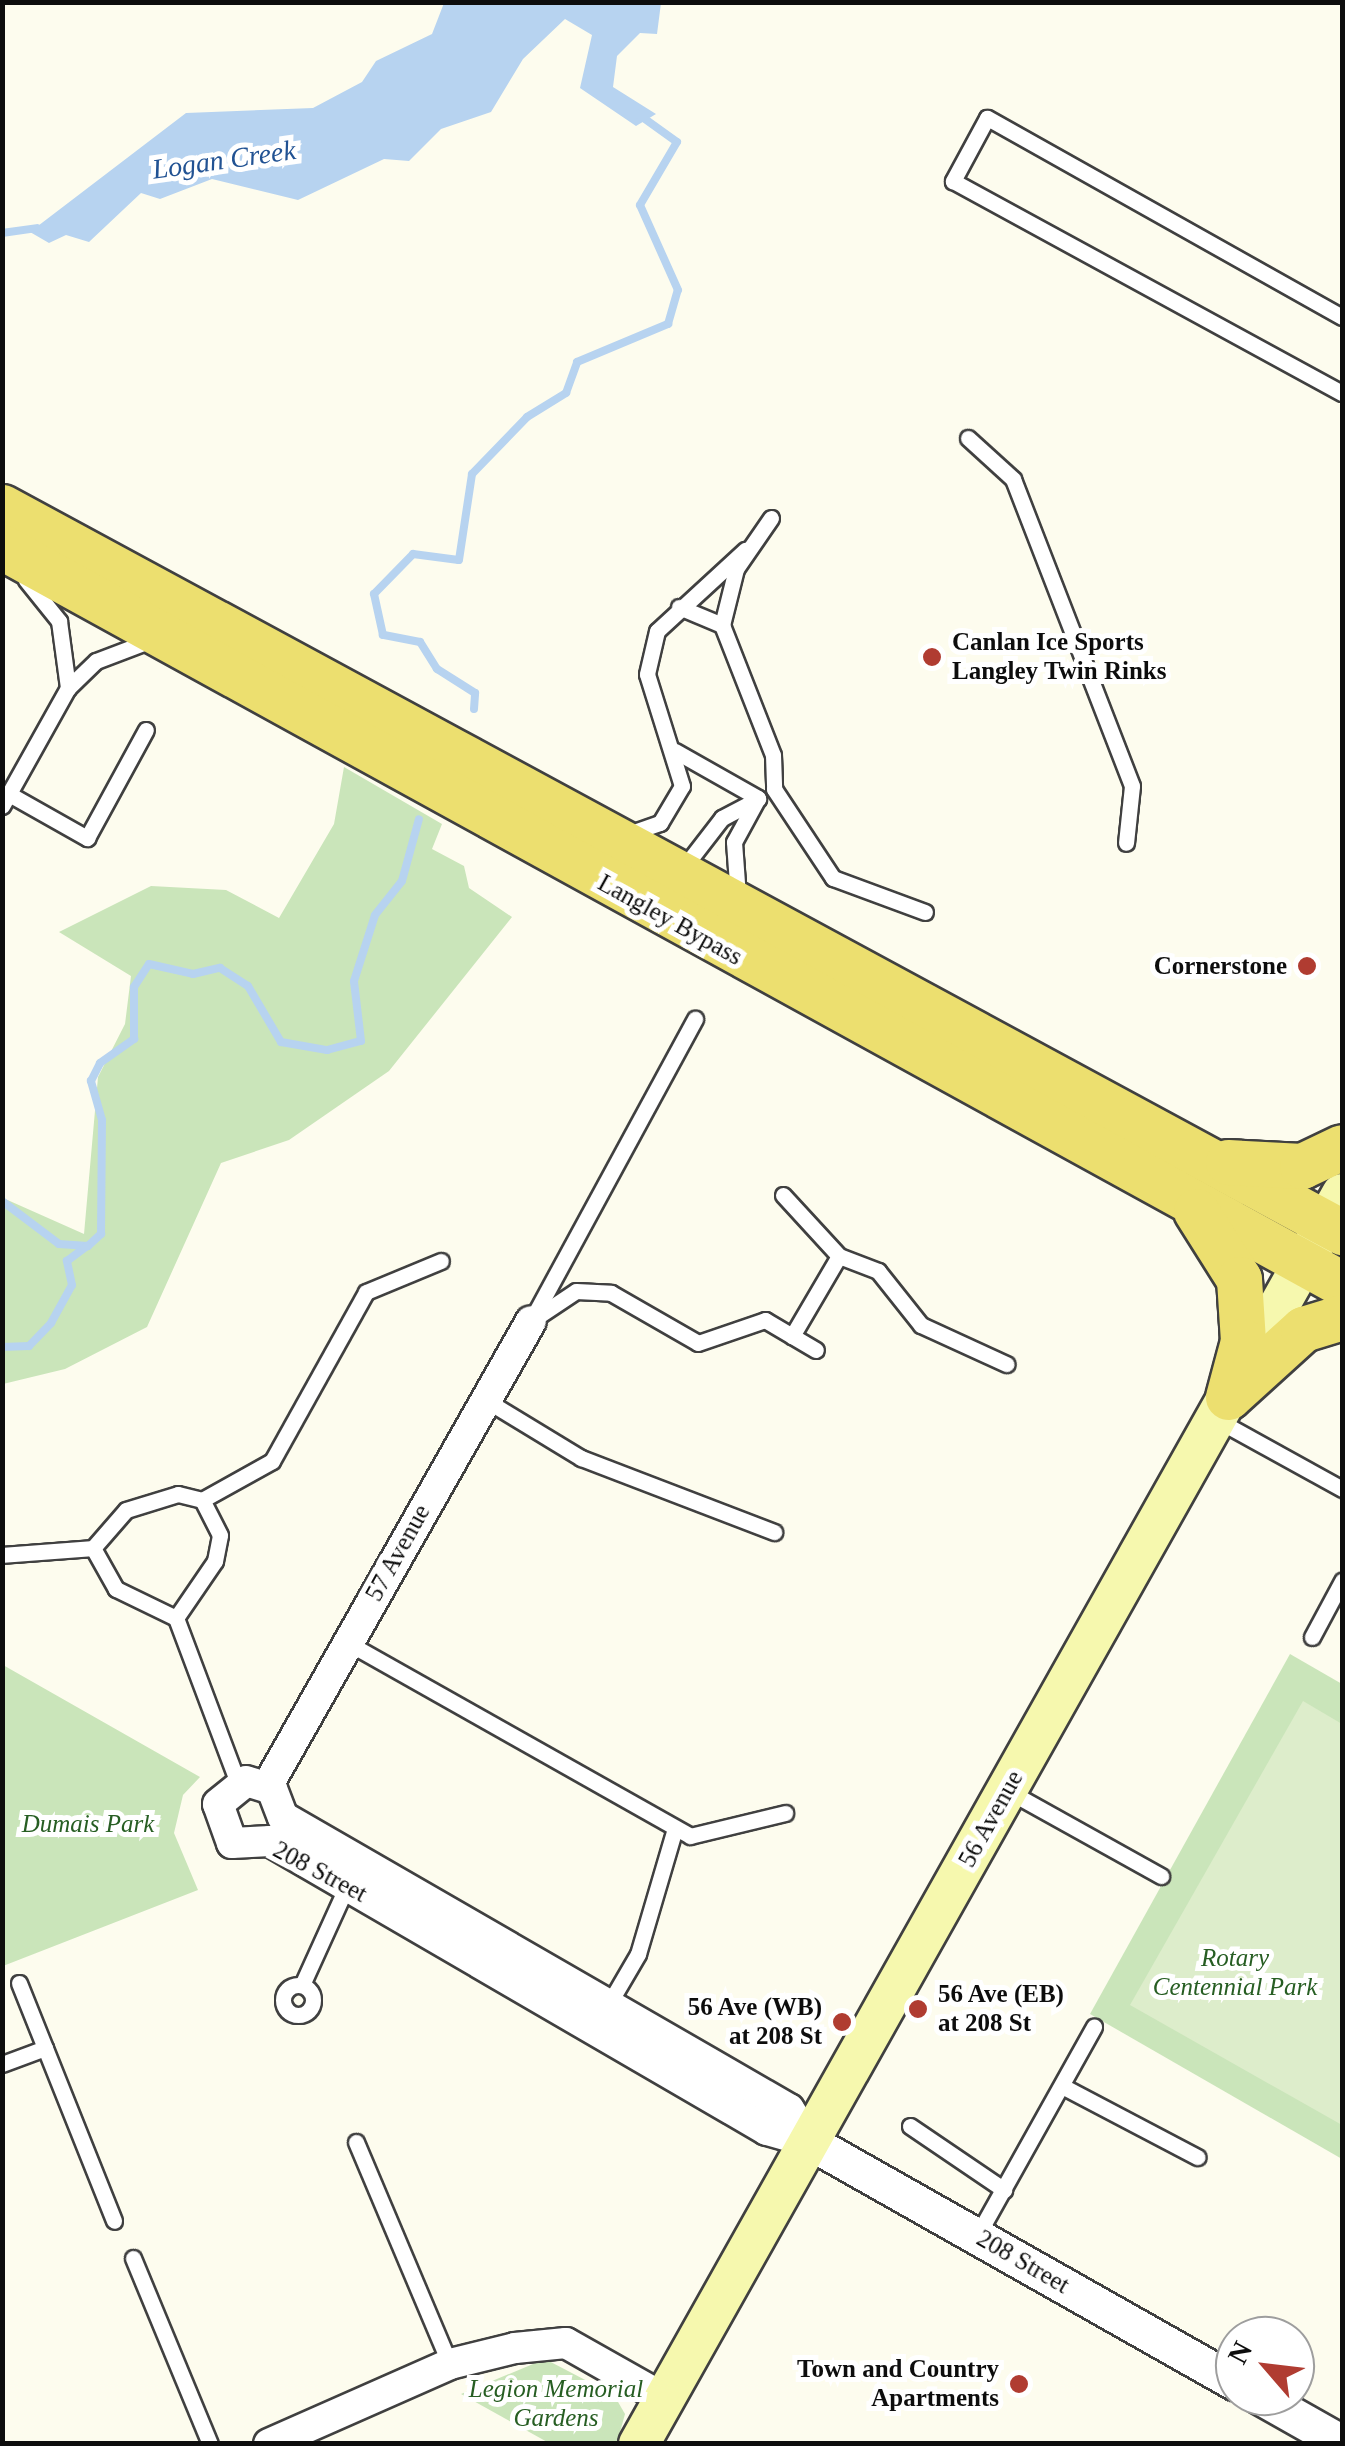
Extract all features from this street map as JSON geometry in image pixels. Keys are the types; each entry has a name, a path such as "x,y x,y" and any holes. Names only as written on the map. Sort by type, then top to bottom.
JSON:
{"main road":[{"name":"Langley Bypass","path":"2,507 1202,1155 1337,1216"},
{"name":"Langley Bypass","path":"2,548 170,638 618,892 1342,1284"},
{"path":"1202,1155 1287,1167 1342,1146"},
{"path":"1178,1194 1214,1228 1239,1279 1242,1341 1222,1408"},
{"name":"56 Avenue","path":"640,2444 1304,1263 1337,1216"},
{"path":"1222,1408 1303,1329 1342,1317"}],"street":[{"name":"57 Avenue","path":"253,1784 348,1642 530,1321"},
{"name":"208 Street","path":"810,2142 788,2109 610,2002 284,1816 253,1784 218,1804 226,1838 248,1847 270,1840 768,2130 810,2142 1215,2371"},
{"path":"269,2444 450,2364 566,2343 665,2398"},
{"path":"1295,2416 1342,2443"}],"lane":[{"path":"1342,316 988,118 953,181 1342,393"},
{"path":"968,438 1013,480 1132,786 1126,843"},
{"path":"616,838 660,824 674,808 682,786 675,751 647,674 657,631 679,606 745,550 771,518"},
{"path":"745,550 722,625 774,755 774,789 833,878 924,912"},
{"path":"2,560 59,621 68,688"},
{"path":"679,606 722,625"},
{"path":"146,730 87,838 6,800 68,688 130,643 170,638"},
{"path":"675,751 758,798"},
{"path":"618,892 681,871 722,818 774,789"},
{"path":"739,904 734,842 758,798"},
{"path":"530,1321 695,1019"},
{"path":"783,1195 839,1256 878,1272 921,1325 1006,1364"},
{"path":"792,1336 839,1256"},
{"path":"2,1554 92,1548 126,1510 178,1494 202,1500 272,1461 366,1292 441,1261"},
{"path":"530,1321 576,1291 611,1293 698,1343 764,1320 816,1350"},
{"path":"484,1399 581,1458 774,1532"},
{"path":"1222,1408 1342,1489"},
{"path":"176,1618 215,1560 220,1535 202,1500"},
{"path":"92,1548 116,1589 176,1618 253,1784"},
{"path":"1312,1637 1342,1581"},
{"path":"348,1642 690,1836 784,1813"},
{"path":"1006,1790 1161,1876"},
{"path":"610,2002 638,1954 675,1828"},
{"path":"302,1985 347,1886"},
{"path":"20,1983 114,2221"},
{"path":"978,2236 1094,2028"},
{"path":"2,2064 45,2048"},
{"path":"1062,2086 1197,2157"},
{"path":"910,2126 1004,2190"},
{"path":"356,2142 450,2364"},
{"path":"133,2258 210,2444"}],"green space":[{"path":"344,767 442,824 432,849 464,866 469,888 512,917 389,1071 289,1140 221,1163 147,1327 65,1369 3,1384 3,1198 84,1234 98,1077 125,1024 131,976 59,932 151,886 226,890 279,918 334,824"},
{"name":"Rotary Centennial Park","path":"1290,1654 1342,1684 1342,2159 1090,2014"},
{"name":"Dumais Park","path":"3,1665 200,1777 183,1795 174,1833 198,1890 3,1966"},
{"name":"Rotary Centennial Park","path":"1303,1701 1342,1724 1342,2125 1130,2005"},
{"name":"Legion Memorial Gardens","path":"545,2359 614,2395 625,2414 617,2443 549,2443 461,2394"}],"water":[{"path":"444,3 661,3 657,34 640,33 617,56 613,87 656,114 636,126 580,88 592,35 565,19 523,59 491,112 441,129 409,161 384,159 298,200 212,179 160,199 141,193 89,242 66,235 49,243 30,232 186,113 313,108 362,82 376,61 432,34"}],"waterway":[{"name":"Logan Creek","path":"474,709 475,693 437,669 420,642 383,635 374,594 413,554 459,560 472,474 527,417 566,393 577,362 668,324 678,290 640,205 677,142 638,114"},
{"path":"2,233 37,228"},
{"path":"2,1201 59,1244 88,1246 101,1234 102,1120 91,1081 100,1063 134,1039 134,987 149,964 193,974 220,968 248,986 281,1042 327,1050 361,1041 354,981 375,915 402,881 419,819"},
{"path":"2,1347 29,1346 51,1323 72,1285 67,1261 87,1246"}],"place":[{"name":"Canlan Ice Sports Langley Twin Rinks","path":"932,657"},
{"name":"Cornerstone","path":"1307,966"},
{"name":"56 Ave (EB) at 208 St","path":"918,2009"},
{"name":"56 Ave (WB) at 208 St","path":"842,2022"},
{"name":"Town and Country Apartments","path":"1019,2384"}]}
